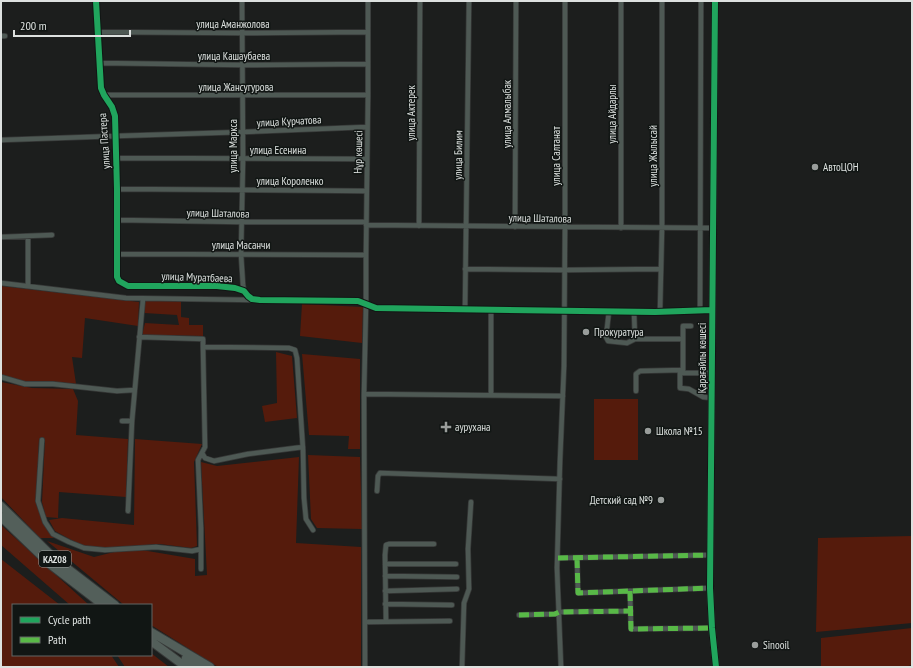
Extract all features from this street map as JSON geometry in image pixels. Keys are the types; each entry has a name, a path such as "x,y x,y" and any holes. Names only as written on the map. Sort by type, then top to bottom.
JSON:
{"highway":[{"name":"KAZ08","path":"1,506 56,559 114,604"},
{"name":"KAZ08","path":"1,517 51,565 102,604"},
{"path":"152,633 198,667"},
{"path":"152,633 210,667"},
{"path":"152,642 186,667"}],"street":[{"name":"улица Пастера","path":"96,1 101,88 112,107 115,116 117,158 116,254 117,278 119,281"},
{"name":"улица Маркса","path":"242,1 243,159 241,254 244,291"},
{"name":"Нұр көшесі","path":"365,667 364,394 368,127 368,1"},
{"name":"улица Актерек","path":"419,226 420,1"},
{"name":"улица Билим","path":"465,310 469,1"},
{"name":"улица Алмалыбак","path":"516,1 516,226"},
{"name":"улица Салтанат","path":"561,667 558,558 565,311 565,1"},
{"name":"улица Айдарлы","path":"621,1 621,228"},
{"name":"улица Жылысай","path":"660,312 662,228 662,1"},
{"path":"700,311 702,1"},
{"name":"Қарағайлы көшесі","path":"715,1 710,588 716,667"},
{"name":"улица Аманжолова","path":"98,32 368,32"},
{"name":"улица Кашаубаева","path":"99,63 242,65 368,64"},
{"name":"улица Жансугурова","path":"104,95 368,95"},
{"name":"улица Курчатова","path":"1,140 368,127"},
{"name":"улица Есенина","path":"117,158 367,159"},
{"name":"улица Короленко","path":"117,189 366,191"},
{"name":"улица Шаталова","path":"117,220 366,223 419,226 713,228"},
{"path":"1,237 52,235"},
{"path":"28,236 28,286"},
{"name":"улица Масанчи","path":"116,254 366,254"},
{"path":"465,269 661,269"},
{"name":"улица Муратбаева","path":"119,281 128,286 217,286 235,288 244,291 252,299 358,301 376,308 634,312 712,310"},
{"path":"1,283 126,298 260,300"},
{"path":"128,511 134,390 143,299"},
{"path":"490,395 491,310"},
{"path":"609,311 606,337 608,341 627,343 635,339 682,339"},
{"path":"634,312 635,339"},
{"path":"691,326 682,326 680,388 688,389 703,397 712,398"},
{"path":"139,337 203,339 205,447 198,460 201,569"},
{"path":"203,347 289,348 295,350 297,358 303,447 306,519 313,530"},
{"path":"636,391 636,374 640,371 681,370 683,372 713,372"},
{"path":"1,377 25,384 53,384 117,391 134,390"},
{"path":"364,394 563,396"},
{"path":"122,421 132,421"},
{"path":"42,440 38,501 45,522 53,534 84,548 105,550 156,547 192,551 201,549"},
{"path":"202,453 206,458 214,461 248,454 303,447"},
{"path":"377,491 378,476 380,473 560,479"},
{"path":"462,667 464,603 469,589 468,549 471,502"},
{"path":"386,622 385,548 388,544 434,544"},
{"path":"558,558 711,555"},
{"path":"577,558 578,593 710,588"},
{"path":"385,564 456,564"},
{"path":"385,576 457,577"},
{"path":"385,591 457,589"},
{"path":"630,591 631,629 712,628"},
{"path":"385,604 452,605"},
{"path":"518,616 555,614 559,612 631,611"},
{"path":"365,622 450,621"}],"shaded area":[{"path":"1,286 139,302 138,326 85,318 82,358 72,357 76,384 15,381 1,375"},
{"path":"145,301 181,301 181,317 189,318 189,325 203,325 203,336 142,335 145,323 179,325 177,315 144,313"},
{"path":"302,304 363,307 362,343 300,336"},
{"path":"276,352 292,356 297,418 265,422 262,406 277,403"},
{"path":"302,354 360,359 360,449 348,449 349,436 309,435"},
{"path":"1,382 32,388 73,389 78,401 76,435 128,439 126,497 59,492 58,518 46,517 42,502 45,439 39,439 36,504 47,530 54,538 40,538 1,497"},
{"path":"594,399 638,399 638,460 594,460"},
{"path":"135,439 202,444 194,462 197,546 191,548 160,544 102,548 84,547 55,531 49,520 62,518 134,525"},
{"path":"308,455 360,457 362,529 317,528 311,519"},
{"path":"299,457 296,543 361,547 361,667 218,667 152,626 152,604 123,604 47,541 94,557 130,548 195,559 195,576 207,575 201,462 217,466"},
{"path":"1,525 88,604 69,604 1,545"},
{"path":"912,536 912,623 816,632 818,538"},
{"path":"1,559 59,604 12,604 12,656 112,656 119,667 1,667"},
{"path":"912,628 911,665 906,667 821,667 821,638"},
{"path":"152,654 169,667 125,667 118,656 152,656"}],"marked path":[{"path":"558,558 711,555"},
{"path":"577,558 578,593 710,588"},
{"path":"630,591 631,629 712,628"},
{"path":"519,615 555,614 559,612 631,611"}],"cycle path":[{"path":"96,1 101,88 112,107 115,116 117,277 119,281 128,286 217,286 235,288 244,291 252,299 358,301 376,308 655,312 712,310"},
{"path":"715,1 710,588 716,667"}],"place":[{"name":"АвтоЦОН","path":"815,167"},
{"name":"Прокуратура","path":"586,332"},
{"name":"аурухана","path":"446,427"},
{"name":"Школа №15","path":"648,431"},
{"name":"Детский сад №9","path":"661,500"},
{"name":"Sinooil","path":"755,645"}]}
